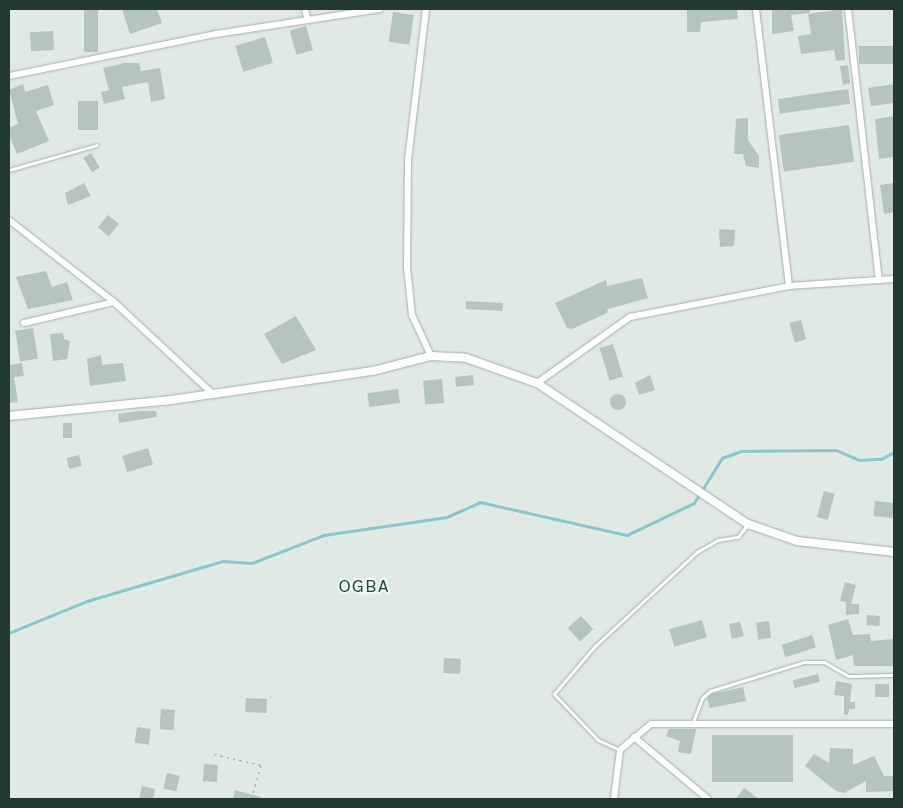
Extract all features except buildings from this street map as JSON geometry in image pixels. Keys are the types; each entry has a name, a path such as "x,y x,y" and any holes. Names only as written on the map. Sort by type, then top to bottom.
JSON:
{"street":[{"path":"305,9 307,18"},
{"path":"9,76 307,18 380,9"},
{"path":"426,9 408,159 407,267 412,315 431,356"},
{"path":"756,9 789,286"},
{"path":"848,9 879,280"},
{"path":"9,220 114,302 211,392"},
{"path":"537,383 630,316 789,286 894,279"},
{"path":"24,323 114,302"},
{"path":"9,416 171,400 211,392 373,371 431,356 484,362 537,383 692,484 748,524 797,541 894,552"},
{"path":"614,799 620,750 651,724 693,722 894,724"},
{"path":"634,737 708,799"}],"lane":[{"path":"9,170 97,145"},
{"path":"620,750 598,740 554,694 595,646 697,552 718,540 738,537 748,524"},
{"path":"693,722 702,698 710,691 804,662 824,662 848,676 894,675"}],"path":[{"path":"214,754 261,765 251,799"}],"waterway":[{"path":"9,633 87,601 223,561 252,563 324,535 447,517 480,502 627,535 694,503 722,458 741,451 836,450 859,460 881,459 894,452"}],"district":[{"name":"OGBA","path":"364,587"}]}
